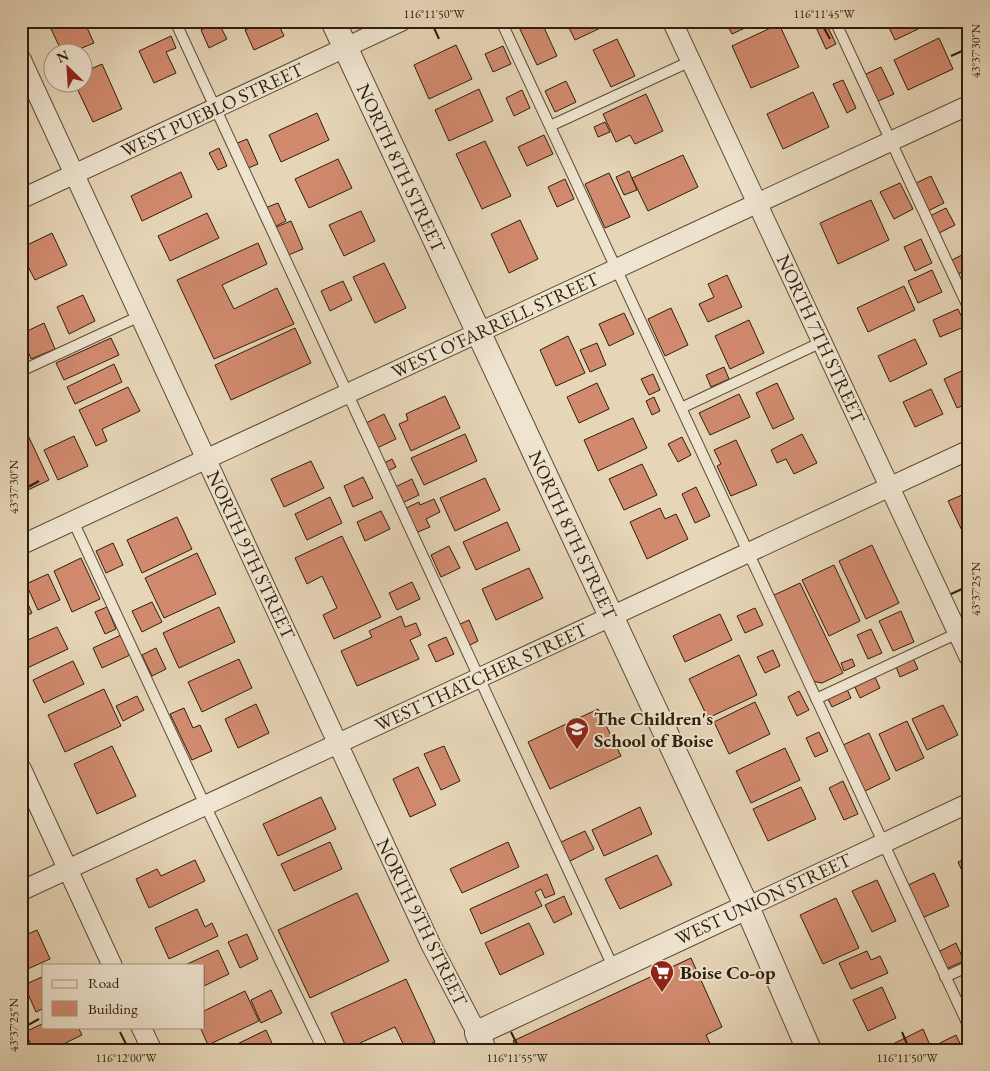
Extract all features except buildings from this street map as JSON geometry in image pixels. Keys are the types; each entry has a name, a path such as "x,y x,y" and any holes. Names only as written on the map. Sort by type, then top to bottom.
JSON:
{"street":[{"name":"NORTH 8TH STREET","path":"333,21 746,907 809,1050"},
{"name":"WEST PUEBLO STREET","path":"21,199 402,21"},
{"name":"NORTH 7TH STREET","path":"672,21 969,656"},
{"name":"NORTH 9TH STREET","path":"21,59 431,945 480,1041"},
{"name":"WEST O'FARRELL STREET","path":"21,545 969,105"},
{"name":"WEST THATCHER STREET","path":"21,890 969,450"},
{"path":"21,768 112,964"},
{"name":"WEST UNION STREET","path":"480,1041 614,969 969,803"},
{"path":"141,1028 152,1050"}],"lane":[{"path":"175,21 614,969"},
{"path":"501,21 969,1027"},
{"path":"834,21 969,310"},
{"path":"550,126 691,62"},
{"path":"21,371 140,316"},
{"path":"681,408 822,342"},
{"path":"73,521 205,805 323,1050"},
{"path":"816,699 958,632"},
{"path":"945,977 969,966"}],"place":[{"name":"The Children's School of Boise","path":"577,750"},
{"name":"Boise Co-op","path":"662,993"}]}
